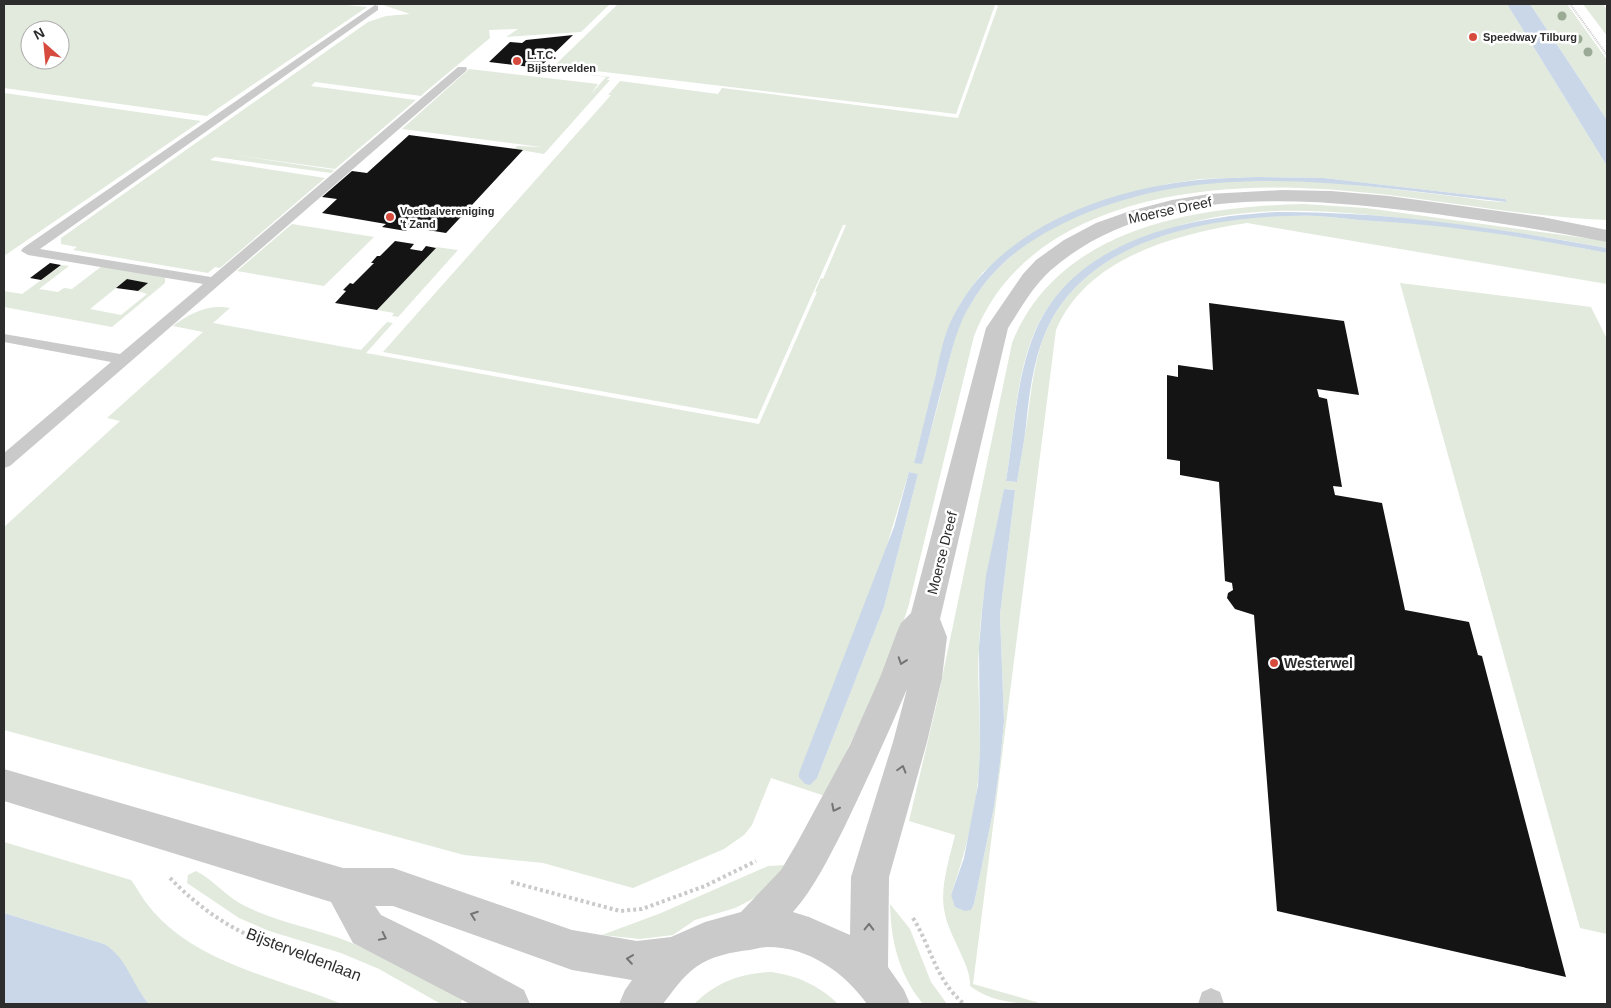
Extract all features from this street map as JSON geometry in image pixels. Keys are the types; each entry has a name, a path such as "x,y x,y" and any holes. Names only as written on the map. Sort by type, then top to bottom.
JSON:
{"street":[{"name":"Moerse Dreef","path":"749,931 794,883 810,856 863,754 897,675 912,632 925,619 997,328 1018,294 1044,265 1076,242 1118,221 1164,208 1210,200 1270,196 1317,196 1374,201 1565,226 1607,236"},
{"name":"Moerse Dreef","path":"1565,226 1607,225"},
{"name":"Moerse Dreef","path":"879,990 870,877 926,678 932,637 925,619"},
{"path":"4,785 344,887 393,887 572,950 636,961 678,956"},
{"path":"344,887 367,929 418,954 510,1004"},
{"path":"639,1004 678,956 703,942 730,932 773,928 814,936 851,957 879,990"}],"lane":[{"path":"213,281 28,251 376,8"},
{"path":"4,462 462,69"},
{"path":"4,338 122,359"}],"path":[{"path":"1570,4 1607,55"},
{"path":"503,882 620,911 642,909 705,886 751,862 786,853 810,856"},
{"name":"Bijsterveldenlaan","path":"164,871 182,892 213,916 271,944 350,969"},
{"path":"870,877 898,896 918,925 936,970 953,995 964,1004"}],"shaded area":[{"path":"4,4 337,4 367,7 207,116 4,88"},
{"path":"380,4 610,4 581,32 506,37 518,29 489,30 490,38 421,96 315,82 311,86 416,100 335,169 227,154 334,170 331,173 215,157 210,160 325,178 220,268 215,267 208,273 73,250 77,247 61,244 61,238 368,22 386,16 410,14"},
{"path":"618,4 1507,4 1607,166 1607,220 1530,214 1415,198 1338,190 1253,188 1204,192 1156,200 1110,213 1067,232 1029,259 997,293 974,336 909,604 893,655 825,796 771,778 752,825 744,835 724,849 633,888 543,863 464,855 4,730 4,527 120,421 107,418 203,332 173,326 186,317 200,311 214,307 230,308 213,323 361,350 387,322 393,323 366,353 759,424 817,292 815,292 821,278 823,279 846,225 843,225 757,419 383,352 611,95 608,95 620,81 718,94 722,88 958,118 998,6 995,5 956,114 554,66","holes":["1258,177 1324,178 1505,199 1507,202 1327,182 1279,180 1227,181 1174,188 1122,200 1072,218 1028,243 991,276 963,318 953,345 922,463 914,463 946,334 962,301 983,272 1061,218 1167,184 1201,179","909,472 918,474 884,607 817,778"]},
{"path":"1530,4 1567,4 1607,60 1607,120"},
{"path":"1583,4 1603,4 1607,10 1607,36"},
{"path":"538,68 610,77 607,80 610,80 544,154 514,149 517,146 542,147 402,129 469,69 598,84 591,94 606,77"},
{"path":"4,93 201,121 4,256"},
{"path":"1303,204 1366,208 1607,241 1607,248 1457,225 1375,215 1314,211 1252,212 1222,216 1183,225 1124,246 1095,262 1069,283 1057,295 1037,327 1029,348 1018,392 1006,481 1017,482 1038,354 1056,312 1078,284 1106,262 1137,245 1172,233 1245,218 1282,216 1323,216 1461,228 1607,253 1607,284 1247,223 1192,234 1136,253 1111,267 1089,284 1070,305 1056,330 973,984 1043,1004 1014,1003 995,999 970,986 968,970 947,923 943,894 955,835 909,821 937,702 1012,343 1033,304 1061,273 1095,249 1134,232 1175,219 1261,206","holes":["1004,489 1015,490 1000,615 1004,721 1000,763 994,807 974,904 971,910 951,895 967,842 975,805 979,769 978,660 985,587"]},
{"path":"292,224 374,237 324,286 237,271"},
{"path":"436,247 458,250 398,317 392,316 394,313 377,310"},
{"path":"62,265 69,266 39,289 58,292 64,288 72,289 102,266 165,277 165,283 112,327 4,307 4,291 22,294","holes":["127,279 148,283 138,291 147,294 121,315 90,309"]},
{"path":"1400,283 1591,307 1607,339 1607,934 1580,928"},
{"path":"4,842 131,880 146,902 166,925 188,941 212,955 238,966 342,1004 149,1004 117,955 109,947 4,913"},
{"path":"787,865 769,888 749,901 735,908 695,920 673,935 640,939 602,935 661,913 768,866"},
{"path":"196,871 245,906 371,951 462,998 461,1004 441,1004 379,969 341,953 269,931 239,918 187,883 188,875"},
{"path":"890,904 910,929 931,982 947,1004 923,1004 908,981 898,957 892,931"},
{"path":"771,972 807,982 838,1004 694,1004 720,984 749,974"}],"water":[{"path":"1507,4 1530,4 1607,120 1607,166"},
{"path":"1258,177 1324,178 1505,199 1507,202 1345,184 1291,181 1237,182 1183,187 1131,198 1079,216 1047,232 1018,250 993,273 982,287 962,320 950,357 922,464 914,463 942,347 950,324 971,288 994,262 1050,222 1115,196 1191,181"},
{"path":"1276,212 1359,214 1442,222 1607,248 1607,253 1520,237 1461,229 1316,216 1282,216 1209,224 1172,233 1137,246 1106,263 1078,285 1056,312 1038,353 1029,397 1017,482 1006,481 1016,405 1029,349 1035,332 1053,301 1076,275 1105,255 1136,239 1170,228 1206,220"},
{"path":"909,472 918,474 884,607 817,778 810,785 805,784 799,777 799,773 894,527"},
{"path":"1004,489 1015,490 1000,615 1004,721 994,807 974,904 971,910 965,911 955,907 951,895 964,858 978,785 980,751 979,647 982,611 986,576"},
{"path":"4,913 104,944 124,964 149,1004 4,1004"}],"building":[{"path":"573,35 539,68 489,62 510,42 522,43 526,40"},
{"path":"409,135 523,150 446,233 409,227 406,231 382,227 386,224 322,213 337,199 322,197 352,171 367,173"},
{"path":"395,241 414,244 410,249 422,251 426,246 436,248 377,310 335,303 346,291 343,290 350,283 353,284 374,263 371,263 377,256 380,256"},
{"path":"50,263 61,265 41,280 30,278"},
{"path":"127,279 148,283 138,291 116,288"},
{"path":"1209,303 1344,321 1359,395 1317,389 1319,397 1327,399 1342,487 1333,486 1335,495 1382,503 1405,610 1469,622 1478,655 1482,656 1566,977 1277,911 1254,615 1235,609 1227,598 1228,593 1233,590 1232,583 1225,581 1219,482 1180,475 1180,461 1167,459 1167,375 1178,377 1178,365 1213,370"}],"place":[{"name":"Speedway Tilburg","path":"1473,37"},
{"name":"L.T.C. Bijstervelden","path":"517,61"},
{"name":"Voetbalvereniging 't Zand","path":"390,217"},
{"name":"Westerwel","path":"1274,663"}]}
